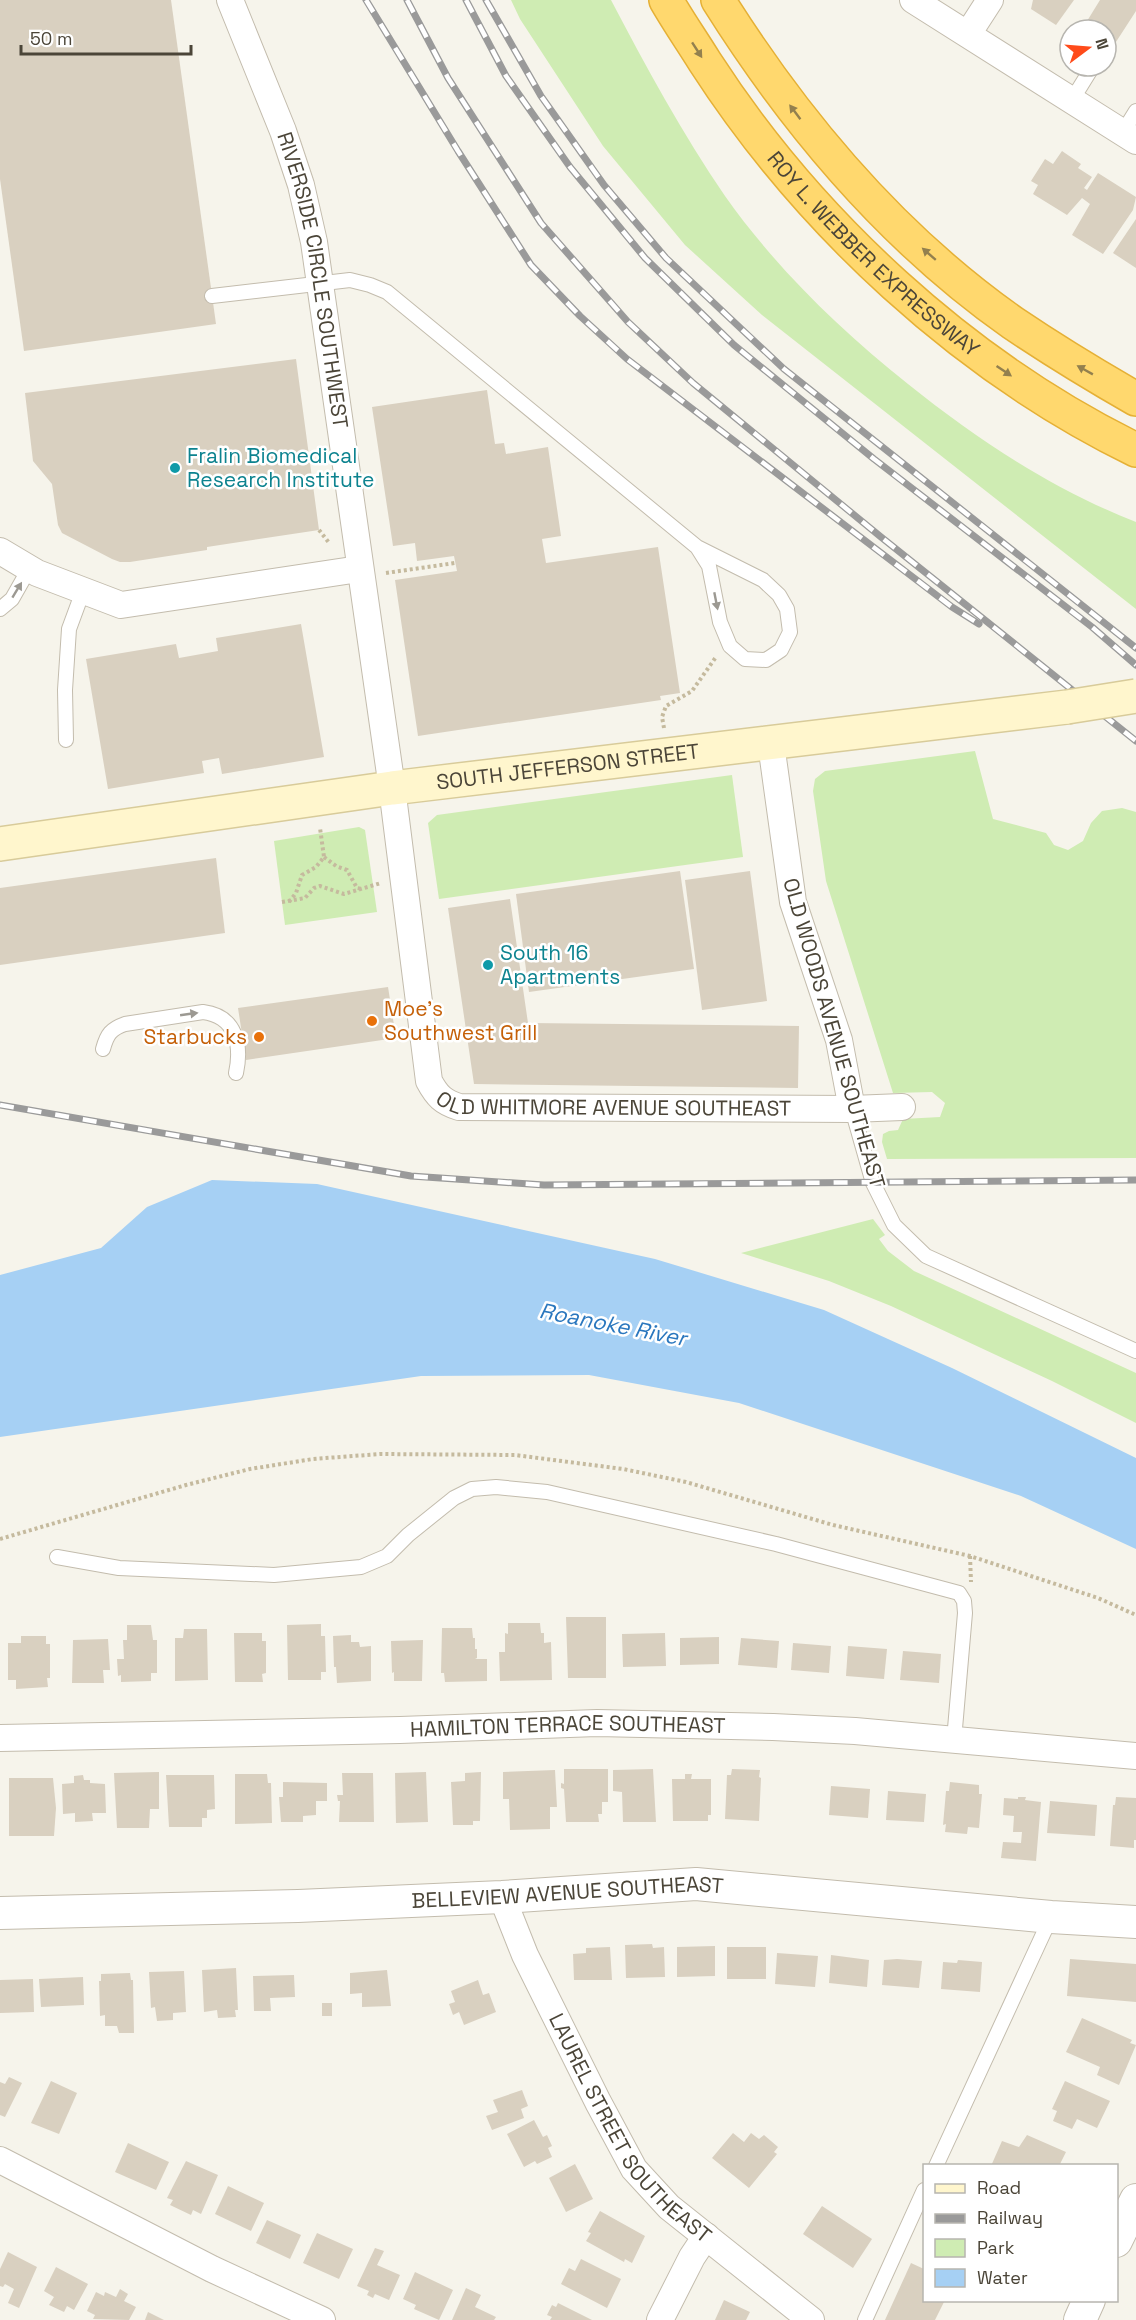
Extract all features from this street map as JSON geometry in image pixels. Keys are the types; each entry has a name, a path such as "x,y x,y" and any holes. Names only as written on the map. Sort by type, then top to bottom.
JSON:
{"highway":[{"name":"ROY L. WEBBER EXPRESSWAY","path":"666,0 725,93 768,151 823,214 870,261 930,315 993,363 1055,405 1136,450"},
{"name":"ROY L. WEBBER EXPRESSWAY","path":"718,0 753,55 798,117 841,167 908,236 964,285 1011,321 1075,365 1136,399"}],"main road":[{"name":"SOUTH JEFFERSON STREET","path":"0,844 392,788 771,744 1136,696"}],"street":[{"name":"RIVERSIDE CIRCLE SOUTHWEST","path":"230,0 283,131 302,185 314,242 359,570 392,788"},
{"path":"913,0 1072,100 1132,128"},
{"path":"968,34 990,0"},
{"path":"0,551 29,569 121,605 359,570"},
{"name":"OLD WOODS AVENUE SOUTHEAST","path":"771,744 793,902 839,1040 852,1109"},
{"name":"OLD WHITMORE AVENUE SOUTHEAST","path":"392,788 429,1081 436,1094 446,1103 459,1107 852,1109"},
{"path":"852,1109 902,1107"},
{"name":"HAMILTON TERRACE SOUTHEAST","path":"0,1738 400,1730 597,1723 773,1727 1136,1756"},
{"name":"BELLEVIEW AVENUE SOUTHEAST","path":"0,1913 298,1906 502,1897 696,1884 1051,1917 1136,1922"},
{"name":"LAUREL STREET SOUTHEAST","path":"502,1897 525,1955 634,2169 669,2207 810,2320"},
{"path":"0,2160 212,2269 322,2320"},
{"path":"1118,2237 1136,2199"},
{"path":"660,2320 705,2236"},
{"path":"1080,2320 1089,2302"}],"lane":[{"path":"1072,100 1086,78"},
{"path":"212,296 350,280 387,292 697,547 763,580 779,595 787,609 790,632 781,650 765,660 745,659 730,646 720,622 709,566 697,547"},
{"path":"0,609 12,599 29,569"},
{"path":"66,740 65,690 69,629 83,591"},
{"path":"103,1049 107,1035 115,1028 125,1024 203,1012 216,1013 226,1020 237,1043 239,1058 236,1073"},
{"name":"OLD WOODS AVENUE SOUTHEAST","path":"852,1109 873,1183 894,1225 926,1256 1136,1351"},
{"path":"57,1557 119,1568 274,1575 362,1567 387,1556 408,1535 453,1498 472,1489 496,1487 547,1492 776,1544 959,1593 964,1601 965,1613 954,1740"},
{"path":"937,2164 1051,1917"},
{"path":"865,2320 923,2192"}],"path":[{"path":"319,530 330,544"},
{"path":"386,573 455,563"},
{"path":"664,729 662,717 666,706 692,691 717,656 730,646"},
{"path":"320,828 324,857 336,866 347,870 357,888 364,889"},
{"path":"289,902 296,893 302,875 316,867 324,857"},
{"path":"282,902 305,898 314,888 320,886 344,894 382,883"},
{"path":"970,1556 1098,1598 1136,1615"}],"green space":[{"path":"511,0 611,0 665,100 725,196 765,248 833,319 857,342 934,405 989,444 1045,479 1136,522 1136,609 762,315 685,245 603,146 520,19"},
{"path":"975,751 993,819 1046,833 1054,845 1068,850 1083,841 1091,823 1102,811 1122,808 1136,812 1136,1158 887,1159 882,1142 883,1134 898,1130 903,1119 940,1117 945,1103 932,1092 893,1093 826,881 813,791 815,779 825,771"},
{"path":"732,775 743,857 439,899 428,823 437,815"},
{"path":"359,827 365,830 377,912 285,925 274,841"},
{"path":"873,1219 885,1235 879,1239 888,1251 914,1271 1136,1373 1136,1423 891,1306 829,1281 741,1253"}],"water":[{"name":"Roanoke River","path":"212,1180 317,1184 655,1259 824,1310 952,1368 1136,1458 1136,1549 1021,1496 739,1403 589,1375 421,1376 0,1437 0,1275 101,1248 147,1207"}],"building":[{"path":"0,0 171,0 216,324 24,351 0,179"},
{"path":"1033,0 1074,0 1061,18 1058,18 1056,25 1031,9"},
{"path":"1100,0 1136,0 1136,11 1118,39 1118,18 1089,18"},
{"path":"1062,151 1081,164 1078,168 1092,177 1084,188 1087,190 1098,173 1136,197 1133,210 1103,254 1072,235 1090,204 1082,198 1067,215 1033,194 1038,185 1031,181 1045,159 1053,164"},
{"path":"1136,219 1136,268 1113,253"},
{"name":"Fralin Biomedical Research Institute","path":"296,359 319,530 207,547 207,550 130,562 112,559 62,533 58,525 52,484 33,461 25,393"},
{"path":"487,390 495,444 504,443 506,454 548,447 561,536 542,539 546,563 658,547 680,693 660,696 661,700 418,736 395,580 457,571 454,556 417,561 415,543 393,546 372,407"},
{"path":"301,624 324,757 222,774 219,758 202,761 204,773 108,789 86,659 176,644 179,658 218,651 216,638"},
{"path":"216,858 225,933 0,965 0,888"},
{"path":"680,871 694,969 529,992 516,894"},
{"path":"750,871 767,1001 702,1010 685,880"},
{"name":"South 16 Apartments","path":"510,899 528,1023 799,1026 798,1088 474,1084 448,908"},
{"path":"388,987 396,1038 246,1060 238,1008"},
{"path":"566,1617 606,1617 606,1678 568,1678"},
{"path":"508,1623 540,1623 541,1633 544,1633 544,1643 551,1642 552,1680 500,1681 499,1652 505,1652 505,1633 508,1634"},
{"path":"321,1624 321,1636 325,1636 326,1672 321,1672 321,1680 288,1680 287,1625"},
{"path":"127,1625 151,1625 153,1640 157,1640 157,1673 151,1673 151,1681 121,1682 121,1675 118,1676 117,1659 124,1659 123,1640 127,1640"},
{"path":"442,1628 472,1628 475,1649 477,1649 475,1659 487,1659 487,1681 445,1682 444,1673 441,1673"},
{"path":"184,1629 207,1629 208,1680 175,1681 175,1638 183,1638"},
{"path":"234,1633 262,1633 262,1641 266,1641 266,1673 262,1674 263,1682 235,1682"},
{"path":"665,1633 666,1666 623,1667 622,1634"},
{"path":"351,1635 351,1642 359,1642 360,1647 371,1646 371,1681 337,1683 333,1636"},
{"path":"21,1636 46,1636 46,1644 50,1644 48,1687 16,1689 16,1680 8,1680 8,1643 21,1643"},
{"path":"719,1637 719,1664 680,1665 680,1638"},
{"path":"741,1638 779,1641 777,1668 738,1665"},
{"path":"108,1639 110,1670 103,1670 104,1683 72,1683 73,1640"},
{"path":"423,1640 422,1681 394,1681 391,1641"},
{"path":"793,1643 831,1646 829,1673 791,1670"},
{"path":"848,1646 887,1649 884,1679 846,1676"},
{"path":"903,1651 941,1654 939,1683 900,1680"},
{"path":"564,1769 608,1769 608,1802 602,1802 602,1814 598,1814 599,1822 566,1822 564,1789 561,1788 561,1783 564,1784"},
{"path":"653,1769 656,1822 623,1822 622,1792 613,1791 613,1770"},
{"path":"732,1769 760,1770 759,1821 725,1819 727,1775 731,1775"},
{"path":"555,1770 557,1807 550,1807 550,1829 510,1830 509,1799 503,1799 503,1772"},
{"path":"159,1772 159,1809 150,1809 149,1828 117,1828 114,1773"},
{"path":"426,1772 428,1822 396,1823 395,1773"},
{"path":"481,1772 480,1821 473,1821 473,1825 453,1825 451,1782 465,1781 465,1773"},
{"path":"342,1773 373,1773 374,1822 339,1822 340,1801 337,1795 343,1795"},
{"path":"235,1774 267,1774 268,1783 271,1783 272,1823 235,1824"},
{"path":"685,1774 692,1774 691,1779 711,1779 711,1815 708,1815 708,1821 673,1821 672,1779 685,1779"},
{"path":"83,1775 84,1780 90,1780 90,1783 105,1784 106,1813 92,1813 93,1821 75,1822 75,1813 63,1814 62,1784 74,1783 74,1776"},
{"path":"166,1775 214,1775 215,1809 207,1810 207,1818 202,1818 202,1827 169,1827"},
{"path":"9,1778 53,1778 56,1808 54,1836 9,1836"},
{"path":"283,1782 327,1783 327,1801 316,1801 316,1815 303,1816 303,1822 281,1822 279,1797 283,1797"},
{"path":"950,1782 979,1785 979,1794 982,1794 979,1828 968,1827 967,1834 945,1832 946,1824 943,1825 946,1791 949,1791"},
{"path":"831,1786 870,1789 868,1818 829,1815"},
{"path":"888,1791 926,1794 924,1822 886,1820"},
{"path":"1018,1797 1041,1802 1036,1861 1001,1858 1003,1842 1021,1843 1022,1832 1013,1832 1014,1816 1003,1815 1004,1798 1018,1799"},
{"path":"1116,1797 1136,1798 1134,1848 1110,1846 1113,1805 1115,1805"},
{"path":"1050,1801 1097,1805 1095,1836 1047,1833"},
{"path":"652,1944 653,1948 664,1947 665,1977 626,1978 625,1945"},
{"path":"715,1946 715,1976 677,1977 677,1947"},
{"path":"610,1947 612,1980 574,1980 573,1954 586,1953 586,1948"},
{"path":"727,1947 766,1947 766,1979 727,1979"},
{"path":"777,1953 818,1956 815,1987 775,1984"},
{"path":"831,1955 869,1960 867,1987 829,1983"},
{"path":"1070,1959 1136,1964 1136,2002 1067,1996"},
{"path":"884,1960 922,1961 919,1988 882,1985"},
{"path":"958,1960 982,1962 980,1992 941,1989 943,1962 957,1963"},
{"path":"236,1968 238,2010 235,2010 236,2017 218,2018 217,2010 204,2012 202,1970"},
{"path":"387,1970 391,2006 362,2007 362,1993 350,1994 350,1973"},
{"path":"184,1971 186,2012 173,2013 173,2020 157,2021 155,2007 151,2008 149,1972"},
{"path":"130,1973 131,1980 133,1980 134,2033 119,2033 117,2026 105,2026 105,2015 100,2016 99,1981 101,1981 101,1974"},
{"path":"294,1975 295,1997 270,1998 271,2011 254,2011 253,1976"},
{"path":"83,1977 84,2005 41,2007 39,1979"},
{"path":"33,1979 34,2012 0,2013 0,1980"},
{"path":"478,1980 483,1995 489,1993 496,2012 464,2025 459,2012 453,2015 449,2004 455,2002 451,1991"},
{"path":"322,2003 332,2003 332,2016 322,2016"},
{"path":"1082,2018 1132,2040 1130,2043 1136,2045 1119,2085 1097,2075 1100,2067 1066,2052"},
{"path":"9,2077 22,2083 5,2117 0,2115 0,2082 5,2084"},
{"path":"51,2081 77,2093 59,2134 31,2123"},
{"path":"1065,2081 1110,2101 1097,2128 1077,2119 1072,2129 1053,2121 1057,2111 1052,2109"},
{"path":"522,2090 528,2106 521,2109 524,2118 492,2130 486,2116 498,2112 493,2100"},
{"path":"534,2120 543,2137 547,2135 552,2146 548,2148 552,2157 537,2164 535,2161 524,2167 507,2134"},
{"path":"733,2133 744,2142 751,2133 759,2139 764,2135 778,2147 774,2152 777,2154 749,2188 712,2158"},
{"path":"1027,2135 1066,2152 1060,2164 992,2164 1002,2141 1019,2147"},
{"path":"128,2143 169,2162 156,2190 115,2172"},
{"path":"186,2161 218,2175 201,2214 193,2210 191,2215 170,2205 173,2200 167,2198"},
{"path":"575,2164 593,2199 566,2212 549,2178"},
{"path":"228,2186 264,2203 251,2231 215,2214"},
{"path":"822,2206 872,2239 853,2268 803,2234"},
{"path":"600,2211 645,2236 632,2263 625,2259 624,2262 586,2241 591,2233 588,2232"},
{"path":"267,2220 301,2235 290,2259 256,2243"},
{"path":"317,2233 353,2249 339,2279 303,2263"},
{"path":"375,2248 384,2251 377,2265 400,2275 389,2300 375,2294 373,2298 367,2295 369,2291 357,2286"},
{"path":"8,2252 37,2267 19,2308 8,2303 14,2289 5,2284 3,2287 0,2286 0,2269"},
{"path":"581,2259 621,2279 607,2308 561,2284 569,2268 575,2271"},
{"path":"911,2263 923,2269 923,2302 944,2302 935,2320 885,2320"},
{"path":"56,2267 88,2284 74,2310 67,2306 64,2312 49,2305 54,2297 44,2291"},
{"path":"415,2272 453,2290 439,2320 414,2309 416,2305 403,2299"},
{"path":"466,2288 481,2295 475,2307 496,2317 494,2320 452,2320"},
{"path":"120,2289 128,2294 124,2301 136,2307 129,2320 93,2319 95,2315 87,2311 96,2292 104,2296 105,2292 116,2297"},
{"path":"724,2300 750,2312 746,2320 715,2320"},
{"path":"558,2303 592,2320 550,2320 552,2317 547,2315 552,2305 556,2307"},
{"path":"148,2312 164,2320 145,2320"}],"railway":[{"path":"366,0 531,265 580,316 627,359 952,607 979,624"},
{"path":"407,0 448,78 541,223 628,322 693,383 1136,741"},
{"path":"466,0 506,76 570,167 645,258 734,345 874,459 1092,627 1136,665"},
{"path":"486,0 541,96 604,185 666,258 784,369 1136,648"},
{"path":"0,1105 411,1176 544,1185 1136,1180"}],"place":[{"name":"Fralin Biomedical Research Institute","path":"175,468"},
{"name":"South 16 Apartments","path":"488,965"},
{"name":"Moe's Southwest Grill","path":"372,1021"},
{"name":"Starbucks","path":"259,1037"}]}
